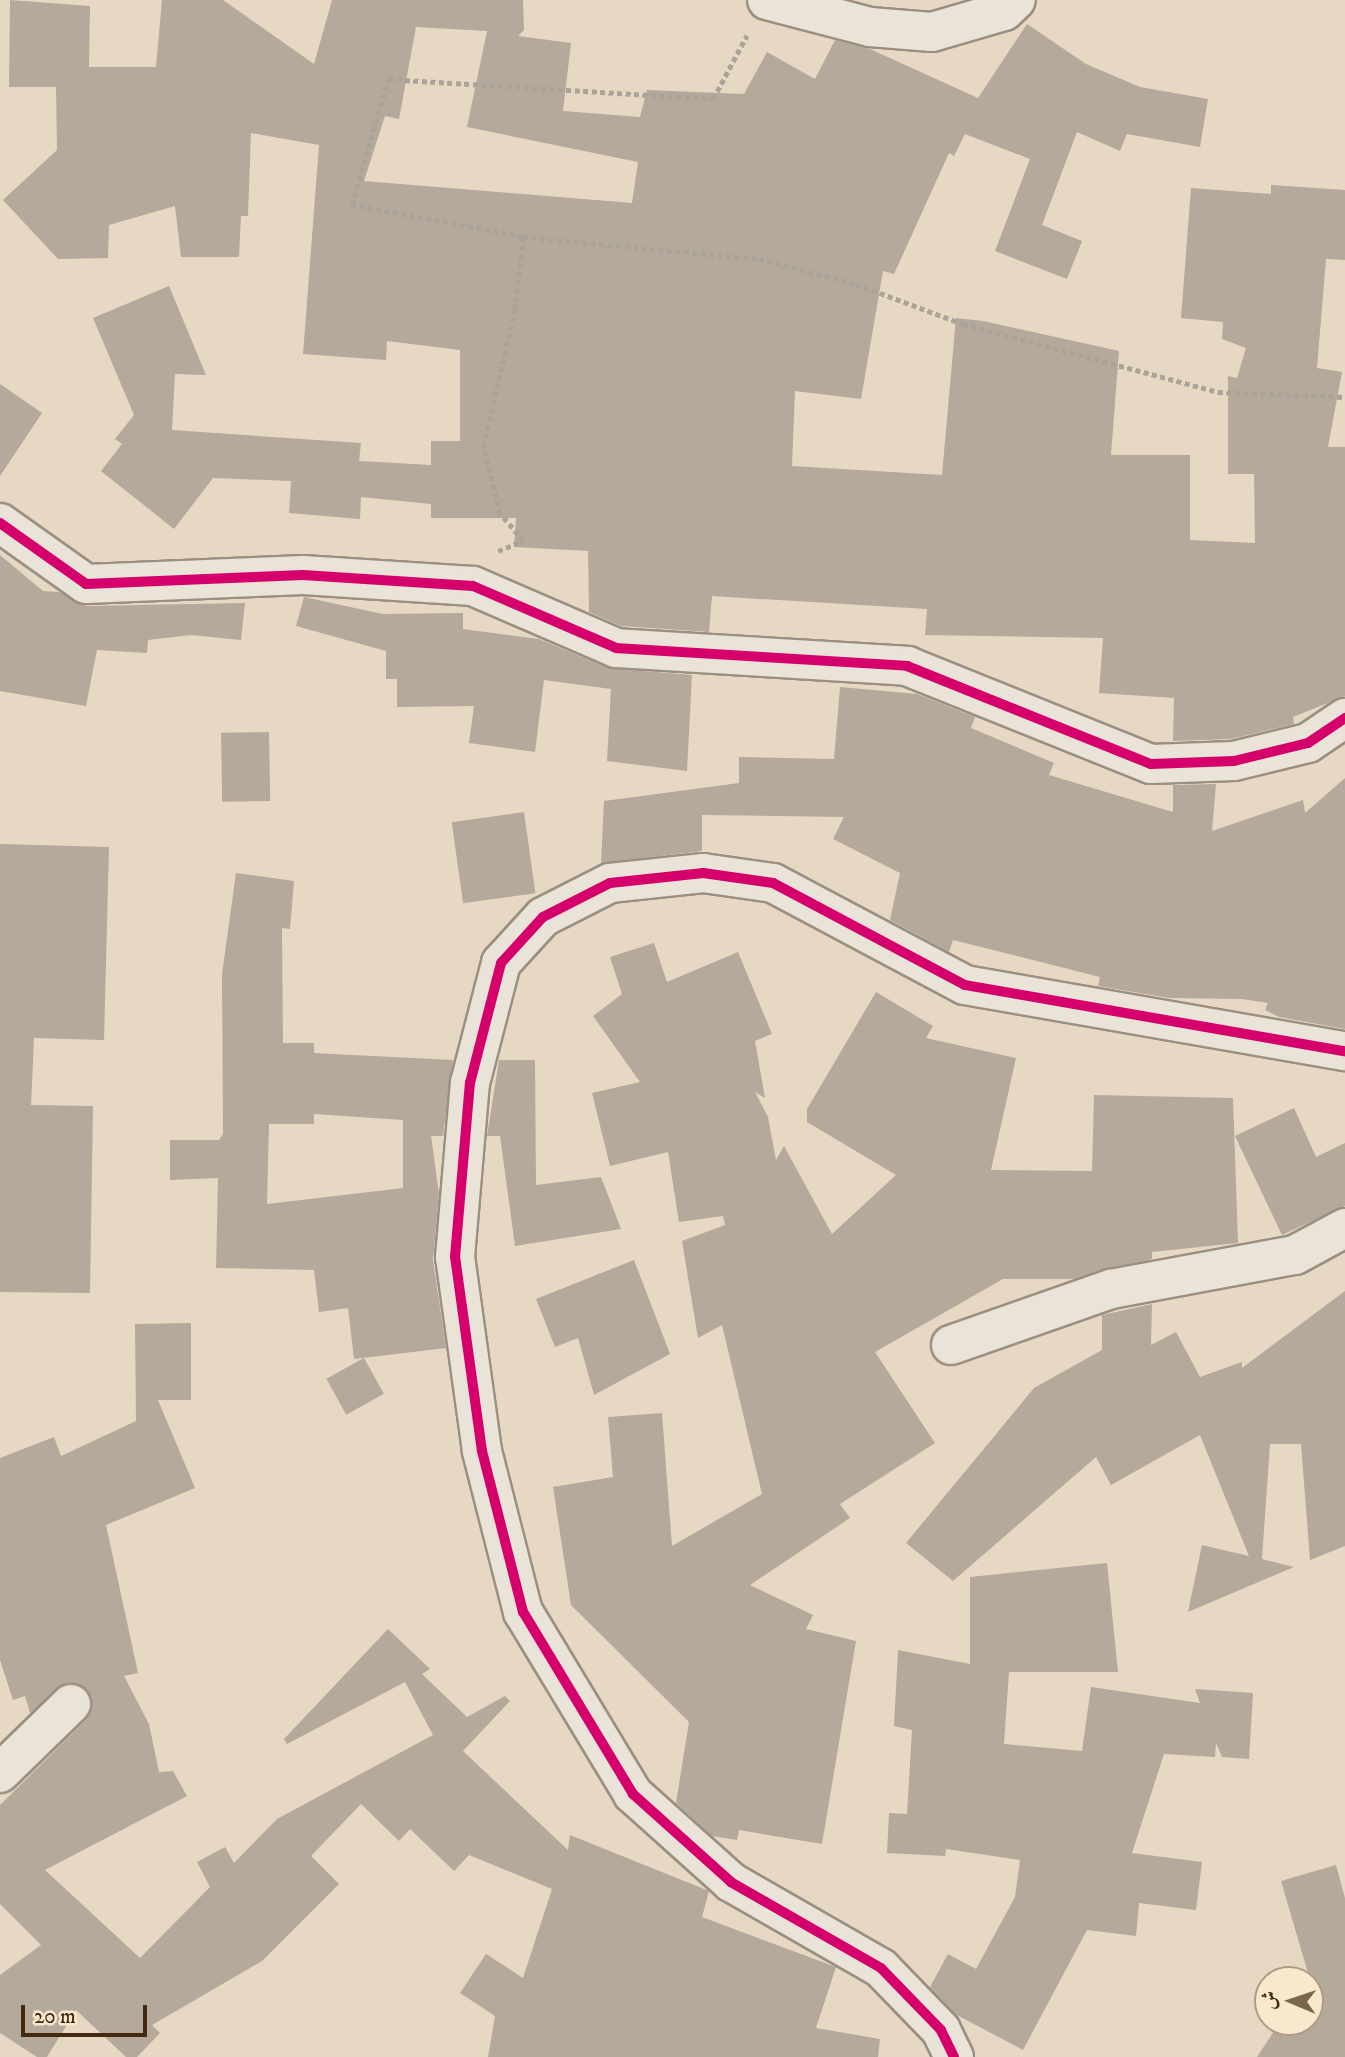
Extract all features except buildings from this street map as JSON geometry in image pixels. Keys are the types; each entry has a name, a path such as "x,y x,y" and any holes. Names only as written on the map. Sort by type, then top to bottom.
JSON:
{"street":[{"path":"759,12 870,27 932,32 1004,11 1016,0"},
{"path":"0,523 86,584 303,575 473,586 616,648 907,666 1151,764 1234,761 1308,743 1345,718"},
{"path":"954,2057 941,2030 881,1968 732,1882 632,1794 523,1612 482,1451 455,1257 470,1083 501,963 543,917 610,883 703,873 773,883 965,985 1345,1051"},
{"path":"951,1345 1111,1289 1295,1255 1345,1228"},
{"path":"0,1773 71,1704"}],"path":[{"path":"759,12 713,99 388,79 352,205 523,237 759,260 856,284 963,324 1218,392 1345,397"},
{"path":"473,586 489,555 523,541 500,514 483,446 514,310 523,237"}],"cycle path":[{"path":"0,523 86,584 303,575 473,586 616,648 907,666 1151,764 1234,761 1308,743 1345,718"},
{"path":"954,2057 941,2030 881,1968 731,1882 633,1794 523,1612 482,1451 455,1257 470,1083 501,963 543,917 610,883 703,873 773,883 965,985 1345,1051"}]}
